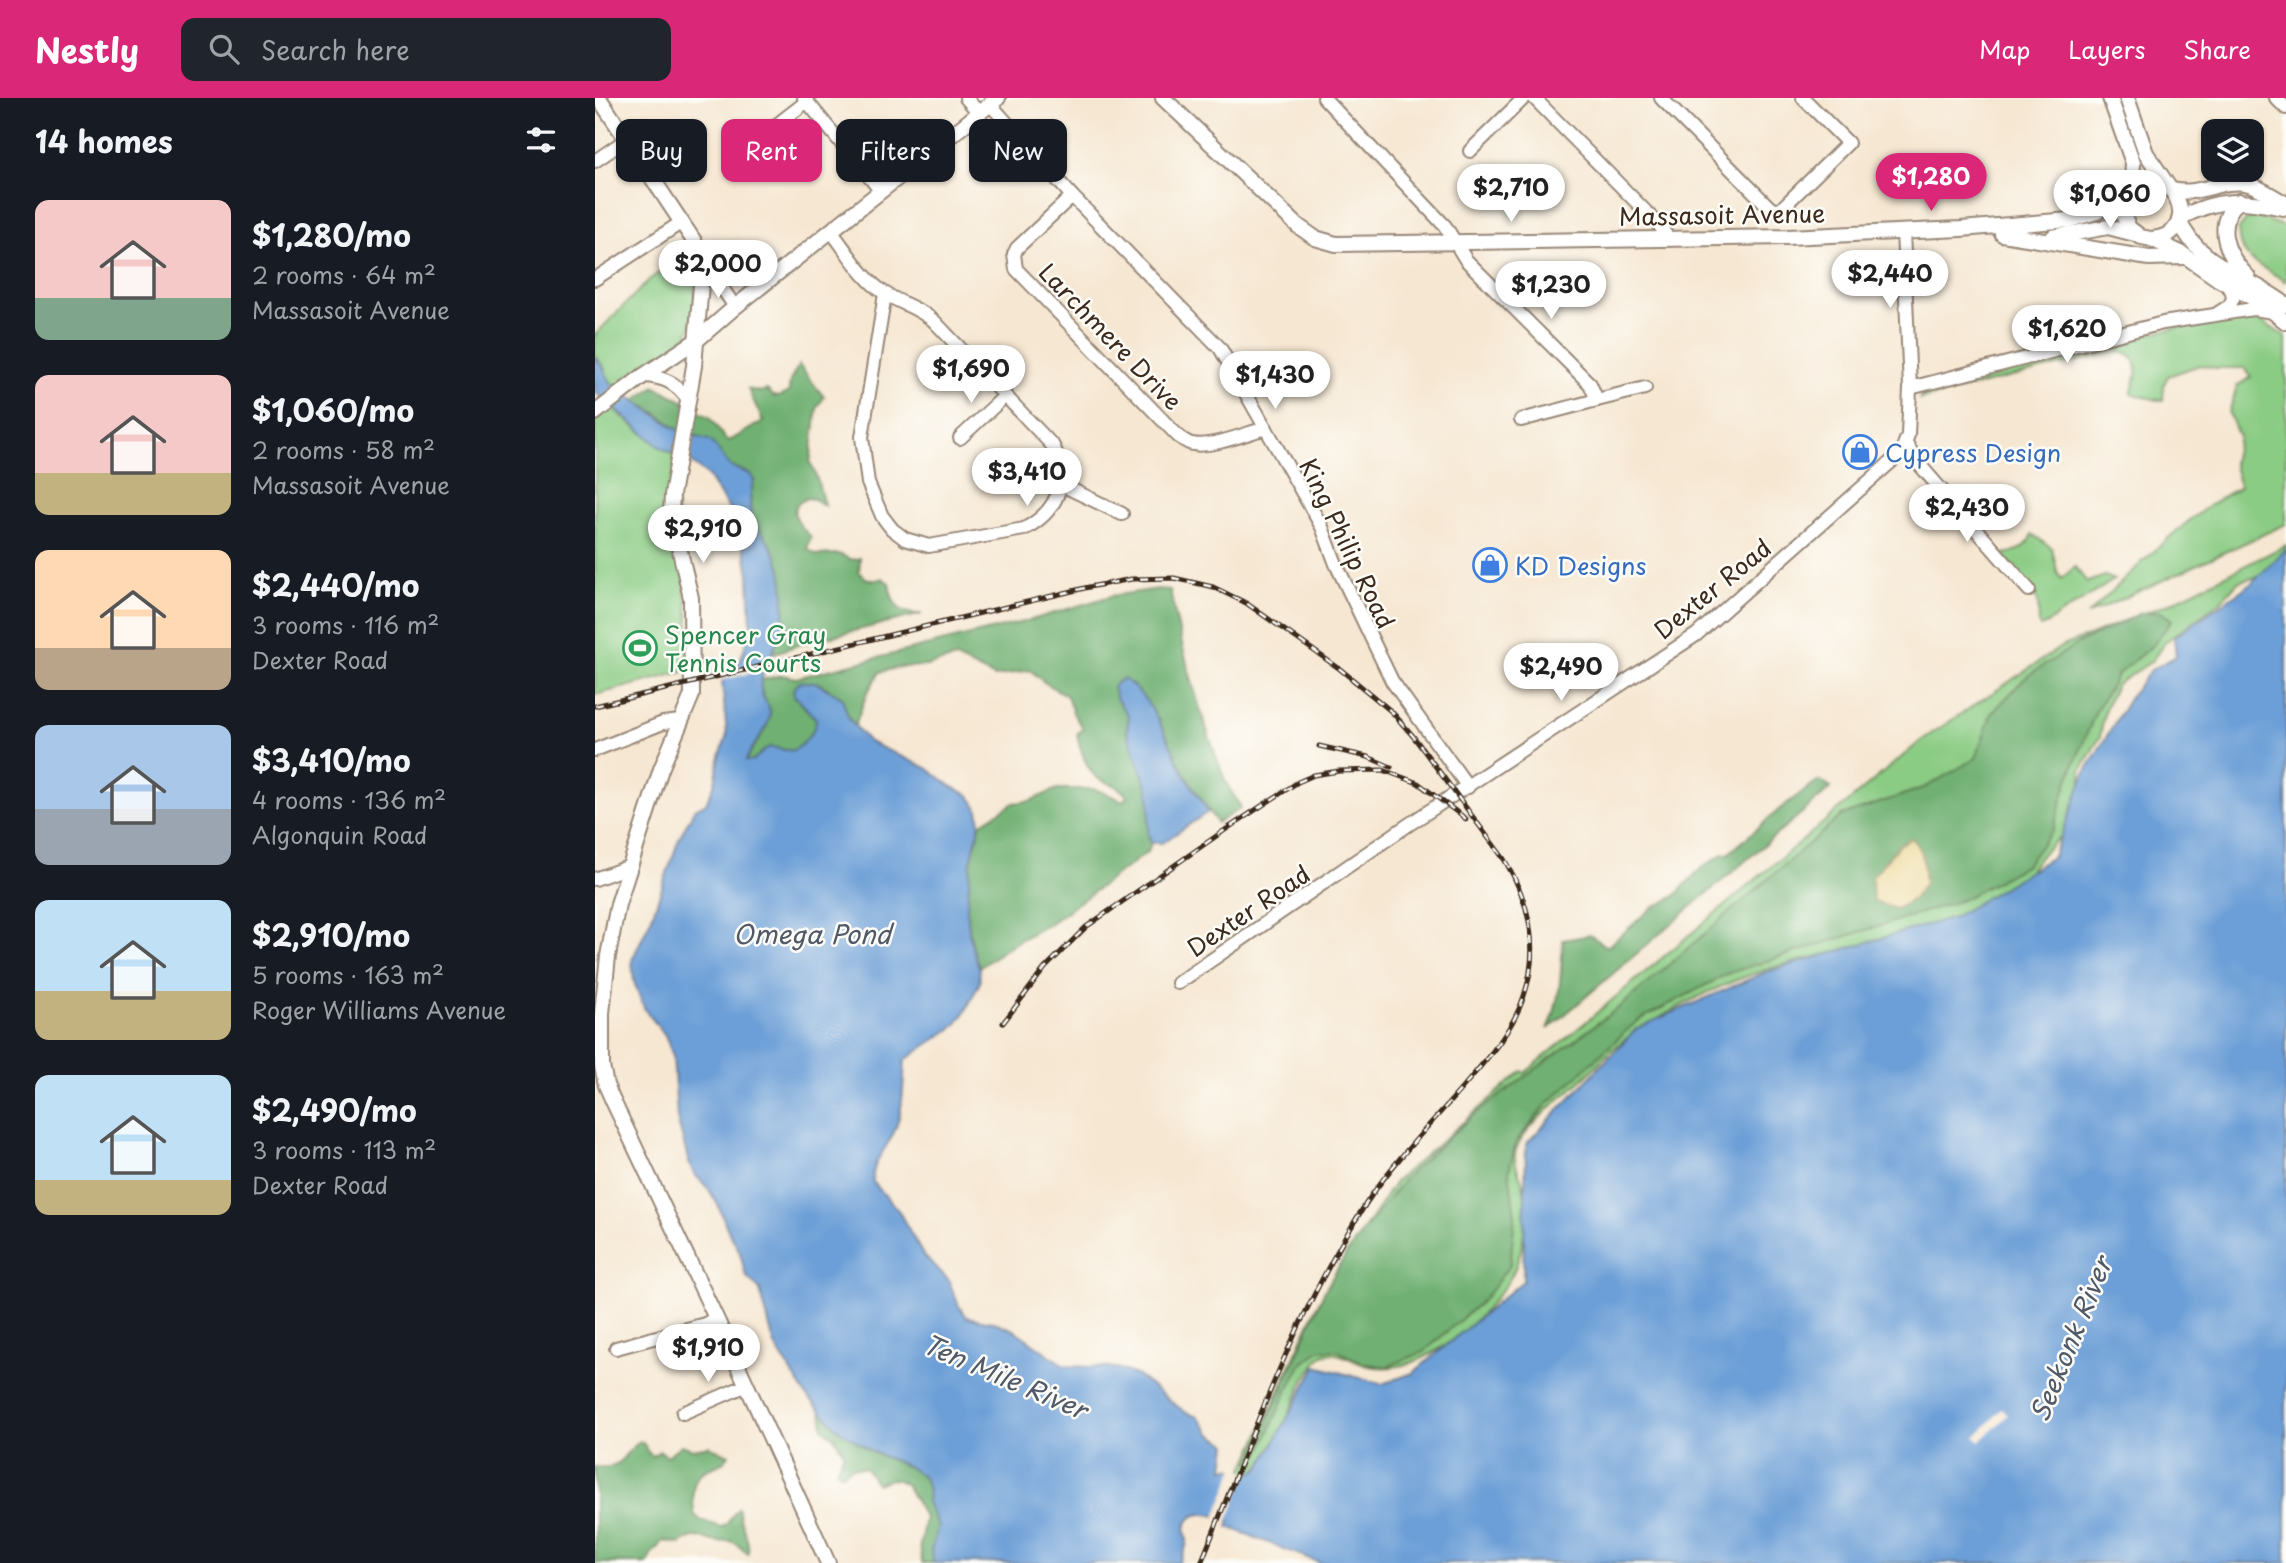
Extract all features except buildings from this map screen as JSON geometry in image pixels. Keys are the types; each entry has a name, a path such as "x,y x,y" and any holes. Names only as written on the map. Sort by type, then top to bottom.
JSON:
{"main road":[{"path":"599,98 616,123"},
{"name":"Massasoit Avenue","path":"1163,98 1290,219 1315,238 1332,243 1788,237 1961,229 2069,220 2096,212 2128,195"},
{"path":"2110,98 2133,163 2133,177 2123,208 2129,228 2144,237 2169,233 2180,219 2213,203 2239,201 2286,206"},
{"path":"2127,98 2147,153 2179,202 2180,219 2194,246 2227,269 2260,287"},
{"path":"597,411 643,376 698,340 734,307 989,105"},
{"path":"655,182 702,258 698,340 671,513 691,598 692,695 661,769 618,904 604,987 599,1066 828,1563"},
{"path":"2128,195 2140,184 2149,182 2190,192 2227,183 2244,183 2286,206"},
{"path":"2239,201 2226,219 2225,240 2235,262 2282,313"},
{"name":"Massasoit Avenue","path":"1961,229 2048,238 2108,227 2144,237 2187,257 2224,282 2282,313"},
{"path":"2002,234 2149,258 2187,257"}],"street":[{"name":"King Philip Road","path":"966,98 989,105 1072,197 1220,348 1321,525 1338,569 1392,681 1468,786"},
{"path":"1324,98 1445,226 1467,260 1590,384 1597,400"},
{"path":"1470,151 1524,98"},
{"path":"1534,98 1660,226 1668,239"},
{"path":"1661,98 1770,208 1779,212 1848,143 1803,98"},
{"path":"2276,98 2286,108"},
{"path":"782,119 805,100 880,190"},
{"path":"595,161 616,147"},
{"name":"Larchmere Drive","path":"1072,197 1017,248 1014,254 1016,269 1178,436 1193,444 1206,444 1266,428"},
{"path":"595,279 682,222"},
{"path":"831,231 873,284 885,294 916,307 934,321 1053,446 1058,455 1062,485 1036,523 1024,529 929,546 905,540 882,516 868,483 862,445 885,294"},
{"path":"1903,231 1910,388 1906,443 1918,463 2029,590"},
{"path":"702,258 734,307"},
{"path":"2218,313 2234,299 2232,291 2224,282"},
{"path":"1910,388 2155,325 2253,309 2282,313"},
{"path":"643,376 670,381 681,389 689,401"},
{"path":"1521,420 1645,388"},
{"path":"960,438 1005,396"},
{"name":"Dexter Road","path":"1178,982 1696,635 1893,460 1906,443"},
{"path":"1062,485 1122,514"},
{"path":"595,750 663,723 681,721"},
{"path":"595,878 628,867"},
{"path":"617,1348 705,1324 716,1318"},
{"path":"683,1413 747,1385"}],"green space":[{"path":"2257,217 2286,227 2286,282 2253,262 2242,248 2239,229 2247,219"},
{"path":"688,251 695,297 689,331 684,339 615,387 607,379 604,367 595,357 595,335 649,280"},
{"path":"2250,314 2286,337 2286,524 2087,615 2198,513 2240,487 2233,462 2239,437 2229,413 2237,386 2251,377 2245,368 2200,365 2168,376 2164,384 2163,401 2131,394 2137,372 2134,360 2130,355 2114,352 1918,400 1929,390 2156,332"},
{"path":"799,365 824,397 817,408 810,463 825,506 807,498 797,504 794,513 801,527 811,537 807,549 817,555 839,554 852,560 860,558 859,572 862,575 873,580 882,578 889,583 892,597 898,607 908,613 922,614 801,644 772,654 778,640 780,624 780,570 774,551 757,526 750,509 754,480 741,470 731,467 696,436 680,431 655,412 634,401 655,386 710,417 726,440 731,440 763,421 748,389 760,392 767,390 773,396 779,397 789,392 790,381"},
{"path":"606,403 661,448 680,458 675,495 694,669 595,695 595,409"},
{"path":"2032,534 2052,548 2061,579 2075,567 2087,582 2105,576 2114,580 2041,627 2038,601 2003,554 2021,548"},
{"path":"2286,545 2286,551 2260,576 2238,582 2220,602 2165,642 2152,661 2116,685 2105,709 2100,737 2081,770 2081,781 2132,694 2036,906 1756,973 1687,1002 1625,1039 1542,1115 1519,1142 1515,1159 1525,1196 1524,1236 1513,1273 1495,1299 1447,1344 1409,1363 1389,1367 1369,1366 1334,1353 1322,1356 1305,1380 1270,1454 1261,1466 1249,1475 1242,1473 1316,1308 1338,1268 1396,1181 1522,1071 1525,1073 1922,740 2061,647 2172,602","holes":["2060,837 2053,857 2028,872"]},
{"path":"1158,589 1170,590 1200,710 1225,780 1241,808 1217,823 1185,775 1157,718 1131,683 1117,700 1129,716 1127,731 1147,786 1150,801 1148,834 1151,843 1148,852 1052,922 1011,945 979,968 971,941 966,901 968,874 980,824 1014,803 1030,801 1057,789 1095,789 1123,801 1127,796 1117,787 1095,776 1088,765 1077,734 1083,729 1067,696 1030,670 995,677 956,658 926,666 901,667 880,672 867,693 855,725 832,691 815,682 795,697 816,719 812,732 805,741 790,750 769,747 752,761 746,761 769,718 761,691 761,680 782,675 796,678 1031,620 1111,596"},
{"path":"2161,612 2172,620 2154,644 2118,674 2096,711 2068,780 2053,830 2025,866 1962,900 1729,973 1637,1021 1547,1104 1516,1142 1509,1171 1515,1216 1510,1265 1484,1299 1424,1352 1386,1367 1362,1363 1337,1350 1319,1350 1301,1365 1255,1464 1250,1462 1324,1292 1348,1251 1406,1177 1471,1117 1622,1005 1841,816 1926,787 1976,758 1991,714 2027,676 2079,643 2141,613"},
{"path":"1820,781 1831,788 1548,1029 1558,996 1563,940 1590,935 1607,947 1652,908 1674,897 1698,871 1724,853 1727,855 1781,808"},
{"path":"821,1410 838,1429 875,1453 907,1466 924,1477 930,1509 938,1526 931,1551 934,1563 922,1563 920,1544 925,1518 906,1485 891,1479 877,1484 865,1468 852,1467 842,1474 836,1470 844,1453 834,1437 823,1429"},
{"path":"640,1442 652,1456 660,1451 667,1456 681,1445 693,1449 709,1446 729,1455 721,1463 704,1471 695,1481 694,1514 700,1520 721,1527 726,1525 738,1508 748,1554 733,1542 696,1537 681,1544 663,1541 648,1563 595,1563 595,1467 617,1464"}],"sand":[{"path":"1912,838 1922,853 1925,883 1913,899 1896,909 1873,901 1872,877 1899,845"}],"water":[{"path":"595,357 615,387 680,431 711,441 731,467 750,474 754,480 750,506 755,522 779,564 784,616 761,685 762,695 770,709 769,720 746,761 752,761 769,747 790,750 805,741 812,732 816,719 793,694 794,688 800,682 815,682 842,698 849,719 869,742 927,768 970,796 978,809 980,824 971,861 967,908 970,939 979,968 980,982 955,1026 905,1060 900,1115 894,1132 876,1162 873,1182 898,1210 923,1255 948,1279 959,1306 967,1317 997,1323 1014,1330 1065,1366 1117,1368 1138,1376 1185,1412 1198,1417 1210,1433 1227,1444 1224,1469 1231,1468 1247,1475 1260,1468 1316,1366 1382,1384 1413,1373 1523,1281 1526,1144 1637,1028 1766,972 1954,917 2053,857 2086,771 2132,694 2151,670 2176,656 2174,637 2252,583 2286,549 2286,1563 1320,1563 1228,1527 1230,1521 1200,1514 1189,1520 1185,1528 1187,1540 1179,1563 934,1563 931,1551 938,1526 927,1502 928,1490 924,1477 907,1466 875,1453 838,1429 806,1395 774,1343 760,1290 746,1276 739,1250 718,1205 708,1188 694,1174 689,1163 677,1118 673,1056 665,1035 645,1010 634,982 632,960 651,919 679,839 694,810 706,803 715,783 727,735 722,681 725,673 740,661 751,629 749,573 736,520 707,475 688,460 661,448 595,392"},
{"path":"1124,679 1135,687 1152,710 1185,775 1208,812 1162,843 1151,843 1148,834 1150,801 1147,786 1127,731 1129,716 1117,700 1113,688 1117,682"}],"pier":[{"path":"772,663 770,668 719,681 720,676"},
{"path":"2002,1409 2008,1415 1980,1442 1975,1437"},
{"path":"1235,1467 1247,1472 1227,1523 1215,1518"}],"railway":[{"path":"595,706 1089,587 1132,579 1174,578 1213,587 1246,603 1340,669 1392,712 1413,736 1504,859 1526,908 1532,943 1529,978 1519,1008 1493,1051 1378,1186 1341,1245 1317,1288 1275,1378 1201,1563"},
{"path":"1319,746 1368,757 1391,767"},
{"path":"1003,1023 1045,968 1086,927 1298,782 1314,775 1339,771 1383,770 1418,783 1466,819"}],"place":[{"name":"Cypress Design","path":"1860,452"},
{"name":"KD Designs","path":"1490,565"},
{"name":"Spencer Gray Tennis Courts","path":"640,648"}],"water label":[{"name":"Omega Pond","path":"812,933"},
{"name":"Seekonk River","path":"2070,1339"},
{"name":"Ten Mile River","path":"1005,1376"}]}
